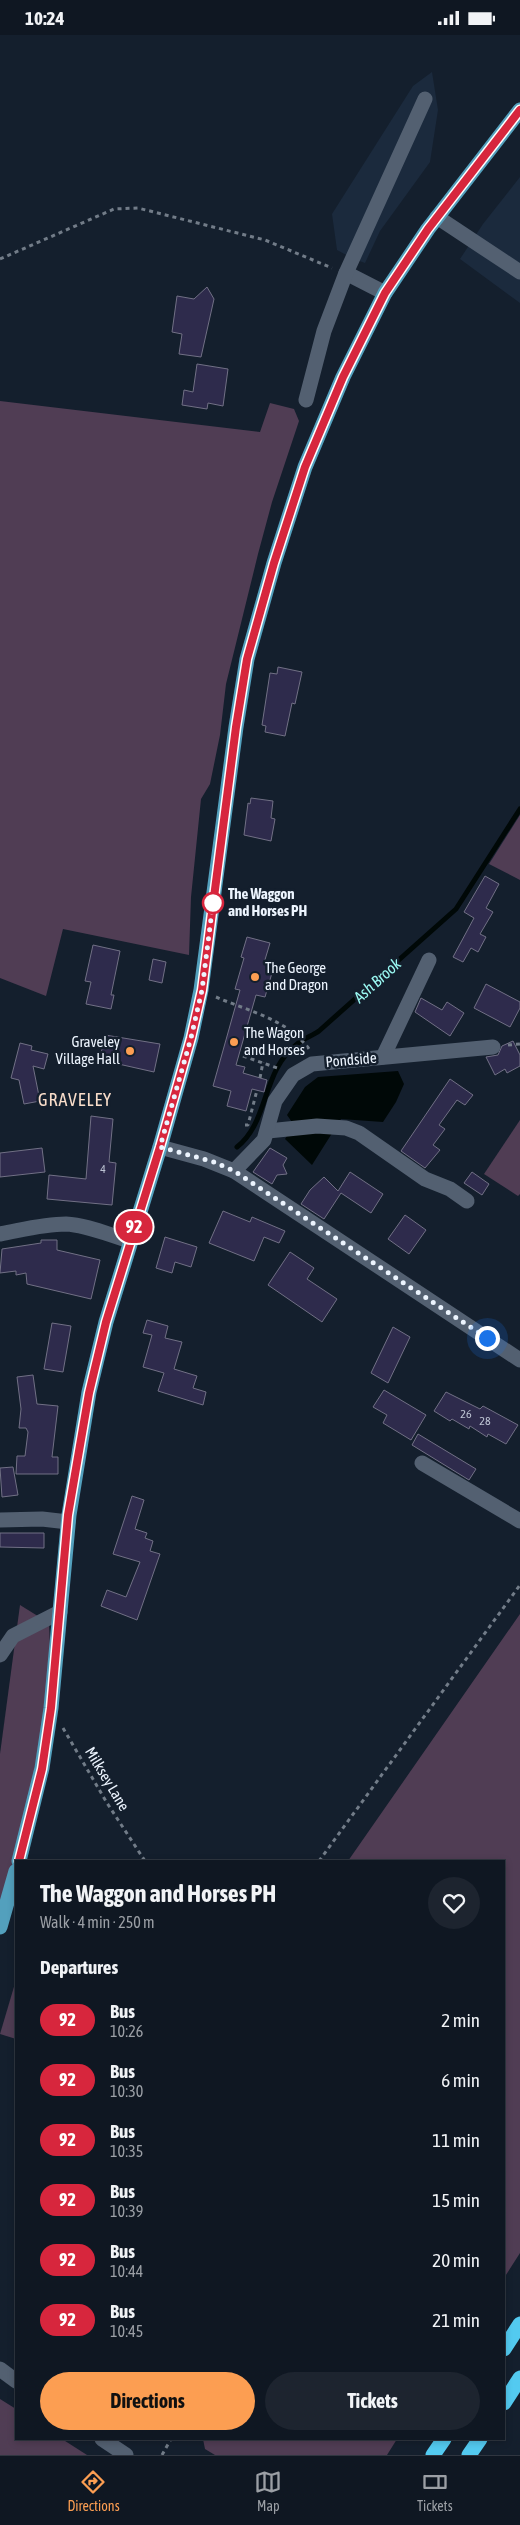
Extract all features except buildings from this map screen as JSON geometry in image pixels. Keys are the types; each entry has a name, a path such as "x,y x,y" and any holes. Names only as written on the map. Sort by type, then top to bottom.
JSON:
{"highway":[{"path":"505,2347 520,2324"},
{"path":"505,2401 520,2378"},
{"path":"433,2455 443,2440"},
{"path":"469,2455 479,2440"}],"main road":[{"path":"19,1860 40,1778 51,1708 68,1522 89,1393 106,1322 160,1147 191,1038 202,990 234,737 247,659 274,563 305,467 343,377 385,293 437,217 520,110"},
{"path":"0,1927 15,1874"}],"street":[{"path":"306,400 324,331 346,273 425,99"},
{"path":"437,217 520,272"},
{"path":"346,273 385,293"},
{"path":"384,1057 429,961"},
{"name":"Pondside","path":"234,1171 264,1140 275,1101 298,1071 312,1064 438,1054 493,1047"},
{"path":"268,1131 289,1127 346,1128 359,1133 425,1179 450,1189 467,1201"},
{"path":"160,1147 214,1162 234,1171 520,1360"},
{"path":"0,1234 46,1225 67,1224 130,1241"},
{"path":"422,1463 520,1521"},
{"path":"0,1520 42,1519 68,1522"},
{"path":"0,1655 13,1636 60,1611"},
{"path":"0,2369 15,2380"},
{"path":"104,2440 126,2455"}],"path":[{"path":"0,259 114,209 138,208 265,240 346,273"},
{"path":"202,990 276,1022 300,1036 309,1049"},
{"path":"243,1056 274,1066"},
{"path":"260,1078 264,1062"},
{"path":"245,1125 248,1125 257,1090"},
{"path":"320,1860 520,1585"},
{"name":"Milksey Lane","path":"51,1708 107,1803 144,1860"},
{"path":"162,2455 170,2440"}],"shaded area":[{"path":"432,72 438,110 430,162 380,231 365,263 354,259 337,250 332,214 413,86"},
{"path":"520,177 520,303 460,259 483,224"},
{"path":"0,401 260,432 270,403 294,409 299,421 272,502 258,554 226,684 220,735 210,784 201,799 191,897 189,955 63,929 46,996 0,978"},
{"path":"520,815 520,880 489,864"},
{"path":"398,1071 404,1084 396,1102 383,1122 341,1119 312,1165 285,1139 294,1125 287,1115 305,1087 318,1077"},
{"path":"520,1120 520,1194 518,1196 484,1174"},
{"path":"20,1605 49,1623 51,1672 26,1819 0,1905 0,1754"},
{"path":"520,1614 520,2253 505,2276 505,1860 349,1860"},
{"path":"15,1983 15,2039 0,2034"},
{"path":"0,2399 15,2408 15,2440 64,2440 87,2455 0,2455"},
{"path":"203,2440 396,2440 387,2455 215,2455 205,2449"}],"waterway":[{"name":"Ash Brook","path":"237,1147 247,1137 255,1124 277,1068 285,1056 298,1043 319,1031 456,909 520,809"}],"bus line":[{"name":"92","path":"19,1860 42,1769 51,1708 68,1515 89,1393 106,1322 160,1147 191,1038 202,990 236,727 247,659 274,563 305,467 343,377 385,293 428,229 520,110"}],"place":[{"name":"The Waggon and Horses PH","path":"213,903"},
{"name":"The George and Dragon","path":"255,977"},
{"name":"The Wagon and Horses","path":"234,1042"},
{"name":"Graveley Village Hall","path":"130,1051"}],"district":[{"name":"GRAVELEY","path":"75,1100"}],"route":[{"path":"213,903 202,990 191,1038 160,1147 214,1162 234,1171 487,1338"}]}
